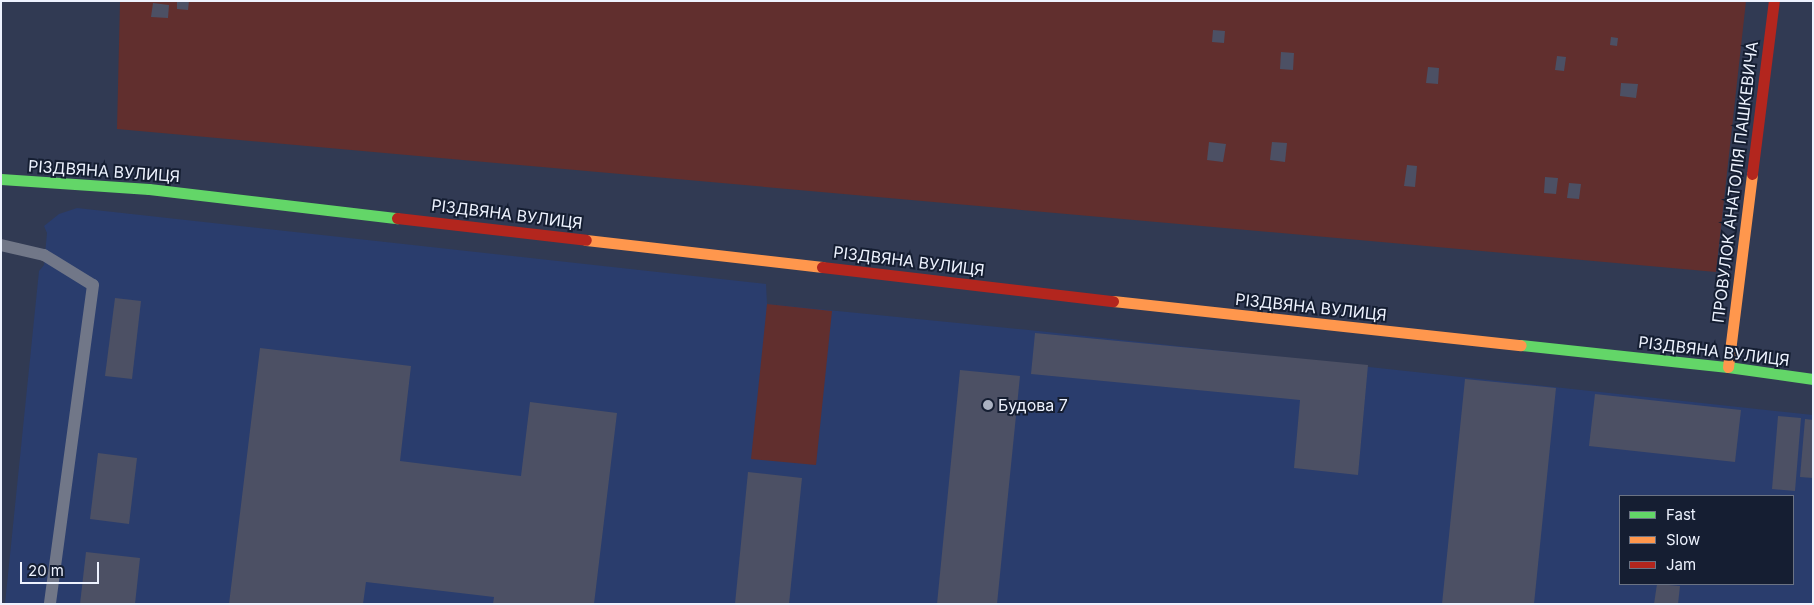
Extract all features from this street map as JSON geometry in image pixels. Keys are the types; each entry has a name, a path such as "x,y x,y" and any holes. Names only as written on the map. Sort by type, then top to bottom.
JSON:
{"street":[{"name":"ПРОВУЛОК АНАТОЛІЯ ПАШКЕВИЧА","path":"1728,367 1774,1"},
{"name":"РІЗДВЯНА ВУЛИЦЯ","path":"1,179 149,189 1295,322 1728,367 1813,379"}],"lane":[{"path":"1,245 44,255 93,286 50,604"}],"shaded area":[{"path":"120,1 1746,1 1716,272 117,129"},
{"path":"77,208 766,284 767,304 1029,330 1813,415 1813,604 5,604 39,271 44,265 47,233 44,226 59,214"},
{"path":"767,304 832,311 816,465 751,459"}],"building":[{"path":"177,1 189,1 188,10 177,9"},
{"path":"153,3 169,5 168,18 151,17"},
{"path":"1213,30 1225,31 1224,43 1212,42"},
{"path":"1611,37 1618,38 1617,46 1610,45"},
{"path":"1281,52 1294,53 1293,70 1280,69"},
{"path":"1557,56 1566,57 1564,71 1555,70"},
{"path":"1428,67 1439,68 1438,84 1426,83"},
{"path":"1621,83 1638,84 1636,98 1620,96"},
{"path":"1209,142 1226,144 1223,162 1207,160"},
{"path":"1272,142 1287,143 1285,162 1270,160"},
{"path":"1407,165 1417,166 1415,187 1404,186"},
{"path":"1545,177 1558,178 1556,194 1544,193"},
{"path":"1569,183 1581,184 1579,199 1567,198"},
{"path":"115,298 141,301 132,379 105,376"},
{"path":"1035,333 1368,365 1358,475 1294,468 1300,400 1031,374"},
{"path":"260,348 411,366 400,461 521,476 530,402 617,413 594,604 493,604 494,597 366,582 363,604 229,604"},
{"path":"960,370 1020,376 997,604 937,604"},
{"path":"1465,379 1556,388 1534,604 1442,604"},
{"path":"1595,394 1741,410 1735,462 1589,446"},
{"path":"1778,416 1801,418 1795,491 1772,489"},
{"path":"1805,419 1813,420 1813,478 1800,477"},
{"path":"98,453 137,458 129,524 90,519"},
{"path":"748,472 802,478 789,604 735,604"},
{"path":"86,552 140,558 135,604 80,604"},
{"path":"1657,585 1680,586 1678,604 1654,604"}],"traffic: fast":[{"path":"1,179 149,189 397,218"},
{"path":"1521,345 1728,367 1813,379"}],"traffic: slow":[{"path":"1728,367 1752,174"},
{"path":"586,240 822,267"},
{"path":"1113,301 1521,345"}],"traffic: jam":[{"path":"1752,174 1774,1"},
{"path":"397,218 586,240"},
{"path":"822,267 1113,301"}],"place":[{"name":"Будова 7","path":"988,405"}]}
